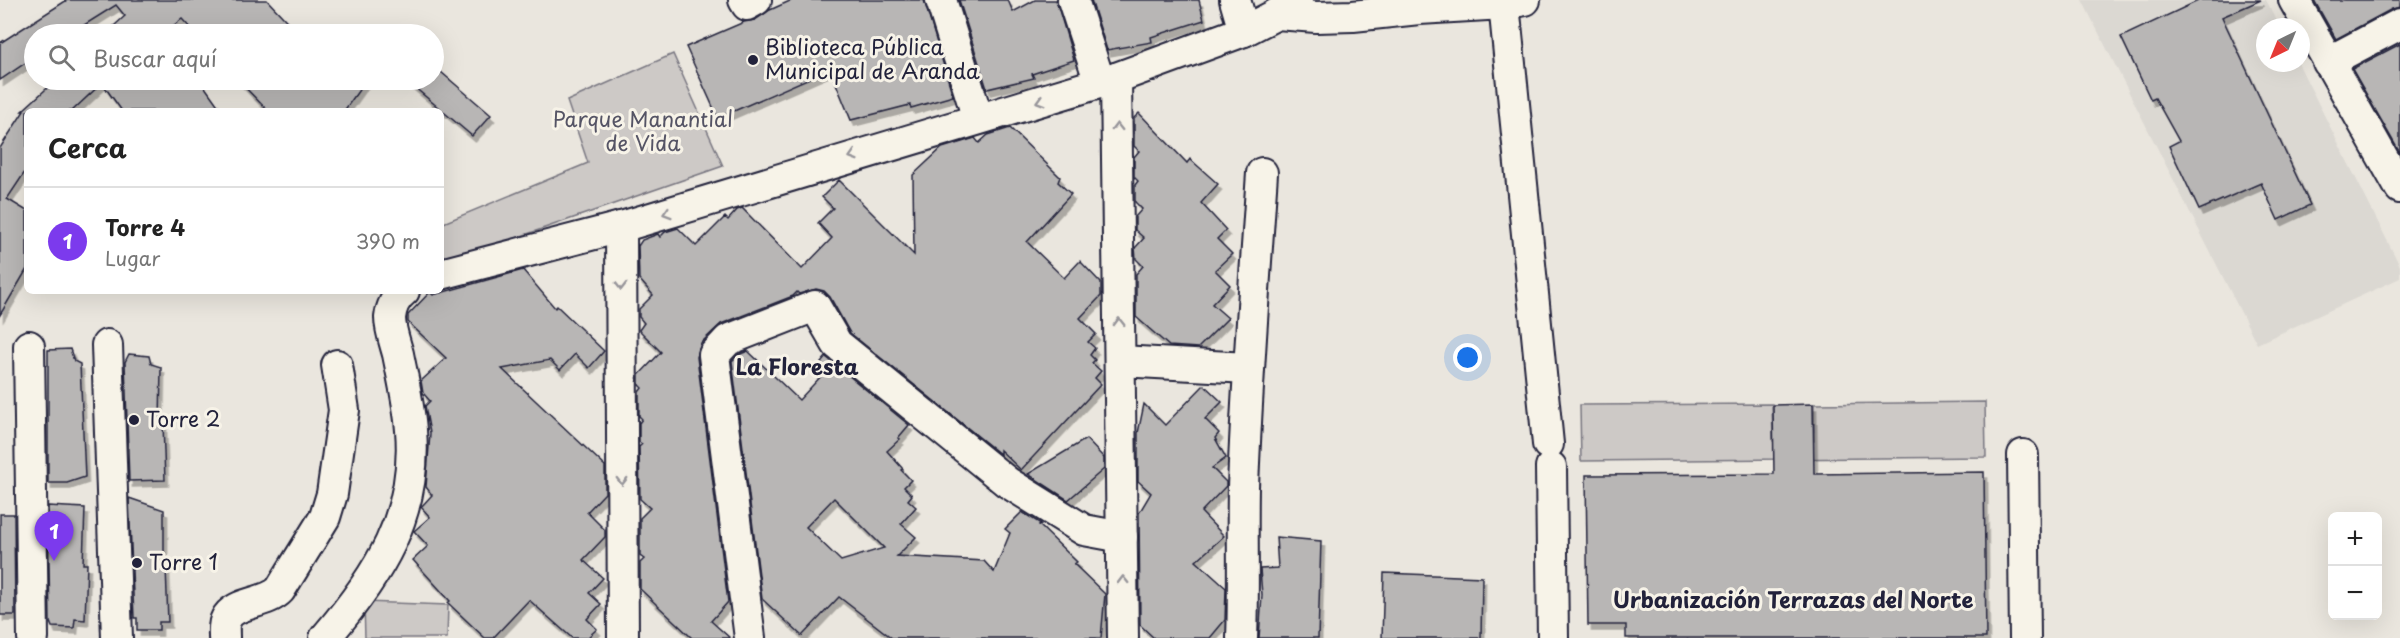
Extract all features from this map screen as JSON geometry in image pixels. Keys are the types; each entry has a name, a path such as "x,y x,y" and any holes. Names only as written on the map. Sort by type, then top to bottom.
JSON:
{"street":[{"path":"941,0 978,119"},
{"path":"1073,0 1108,81 1120,361 1123,638"},
{"path":"1235,0 1244,31"},
{"path":"2294,0 2400,188"},
{"path":"444,273 621,227 1108,81 1244,31 1287,7 1316,18 1515,2 1549,455 1553,638"},
{"path":"2328,62 2400,24"},
{"path":"1242,638 1245,576 1243,491 1248,368 1262,173"},
{"path":"621,227 622,638"},
{"path":"325,638 358,600 376,571 396,534 409,495 413,460 411,429 405,386 390,318 396,298 401,294"},
{"path":"750,638 714,355 728,340 815,306 837,344 1007,482 1084,530 1122,537"},
{"path":"107,345 117,638"},
{"path":"29,346 33,638"},
{"path":"1120,361 1248,368"},
{"path":"224,638 225,621 232,611 274,596 280,590 325,517 332,494 344,410 337,365"},
{"path":"2023,455 2025,638"}],"shaded area":[{"path":"2082,0 2266,0 2275,18 2256,18 2256,72 2303,72 2400,266 2400,278 2257,344"}],"green space":[{"name":"Parque Manantial de Vida","path":"673,54 723,166 444,263 444,223 588,163 567,101"},
{"path":"1985,402 1986,457 1581,461 1580,405 1772,404 1773,441 1814,441 1814,404"},
{"path":"364,602 448,605 447,638 365,638"}],"building":[{"path":"67,0 267,0 290,24 187,24 182,19 176,24 116,24 125,16 116,5 86,24 30,24"},
{"path":"792,0 924,0 953,96 911,108 910,105 851,120 830,69 718,118 686,47 744,22 755,20"},
{"path":"959,0 1008,0 1013,12 1035,0 1056,0 1074,60 1032,74 1034,78 987,89"},
{"path":"1091,0 1199,0 1204,20 1151,37 1152,42 1107,50"},
{"path":"2200,0 2261,0 2222,17 2310,205 2278,220 2261,183 2199,210 2169,146 2179,141 2155,98 2151,100 2121,37"},
{"path":"2314,0 2400,0 2400,7 2336,39"},
{"path":"24,28 24,64 0,80 0,43"},
{"path":"2400,44 2400,153 2352,69"},
{"path":"444,75 491,115 472,136 444,112 444,108 439,108 418,90 444,90"},
{"path":"45,90 94,90 75,108 25,108"},
{"path":"107,90 207,90 220,108 120,108"},
{"path":"248,90 359,90 346,108 265,108"},
{"path":"24,111 24,174 7,199 24,209 24,274 0,315 0,148"},
{"path":"1139,113 1187,163 1190,159 1218,184 1201,203 1226,230 1217,239 1232,254 1215,270 1230,285 1212,304 1228,318 1198,348 1169,346 1136,317 1136,274 1143,266 1136,259 1135,248 1144,238 1135,230 1135,217 1142,209 1135,202 1135,185 1138,181 1134,177 1134,157 1139,151 1134,146 1134,118"},
{"path":"1010,128 1060,177 1058,182 1071,194 1027,242 1064,278 1080,261 1101,283 1101,296 1080,318 1096,334 1088,342 1095,348 1090,355 1095,360 1092,363 1101,371 1095,378 1101,384 1021,470 1000,450 1000,454 850,333 830,297 824,291 816,289 799,294 797,292 793,296 721,324 701,343 697,357 728,602 711,621 730,638 692,638 640,589 640,563 644,559 640,556 640,518 650,508 640,499 639,447 642,444 639,442 639,423 642,419 639,416 639,392 642,388 639,385 639,375 661,352 639,330 644,323 639,317 639,309 653,295 639,279 638,246 642,240 658,234 660,237 665,232 678,228 696,246 725,217 728,220 742,208 802,269 832,238 818,223 833,208 822,197 839,180 914,255 913,175 942,148 975,138 979,143 988,135"},
{"path":"523,270 555,308 557,306 604,351 589,368 575,354 560,370 550,360 502,369 605,466 605,493 587,512 605,530 605,537 583,560 603,578 589,593 601,604 587,619 597,629 587,638 572,638 529,600 493,638 485,638 448,603 450,601 413,560 428,546 414,531 430,517 421,507 432,495 426,487 430,433 425,406 430,401 423,393 421,381 446,358 408,322 408,315 428,294 444,294 444,292"},
{"path":"70,349 74,361 80,364 85,477 67,483 48,483 48,350"},
{"path":"748,351 799,400 826,371 821,363 826,357 909,425 898,438 900,439 887,451 911,480 904,487 912,495 908,500 916,507 901,524 916,537 897,556 984,561 994,572 1010,533 1005,529 1022,512 1041,524 1039,525 1077,562 1074,564 1105,594 1101,638 892,638 839,597 802,636 762,599 732,361 738,355","holes":["834,498 884,548 841,561 806,527"]},
{"name":"Torre 2","path":"129,354 149,356 151,364 161,367 160,423 163,423 165,480 129,481 125,362"},
{"path":"1204,385 1222,402 1205,419 1219,433 1215,438 1226,458 1212,468 1226,482 1226,486 1201,512 1224,536 1196,561 1226,588 1225,620 1210,638 1154,638 1140,625 1139,513 1151,493 1138,481 1138,433 1144,404 1165,425"},
{"path":"1813,404 1814,474 1984,472 1986,638 1626,638 1626,625 1588,625 1586,475 1774,474 1773,405"},
{"path":"1086,439 1104,458 1104,469 1068,500 1028,474"},
{"name":"Torre 1","path":"129,498 164,510 164,566 166,566 168,622 159,622 159,630 137,630 137,618 134,618"},
{"path":"48,506 85,508 83,564 87,564 85,620 75,619 74,628 52,627 50,622"},
{"path":"0,514 14,514 15,615 0,615"},
{"path":"1276,537 1321,541 1318,638 1259,638 1262,595 1260,569 1278,568"},
{"path":"1384,573 1482,577 1481,638 1382,638"}],"place":[{"name":"Biblioteca Pública Municipal de Aranda","path":"753,60"},
{"name":"Torre 2","path":"134,420"},
{"name":"Torre 4","path":"54,561"},
{"name":"Torre 1","path":"137,563"}],"district":[{"name":"La Floresta","path":"797,367"},
{"name":"Urbanización Terrazas del Norte","path":"1793,600"}]}
